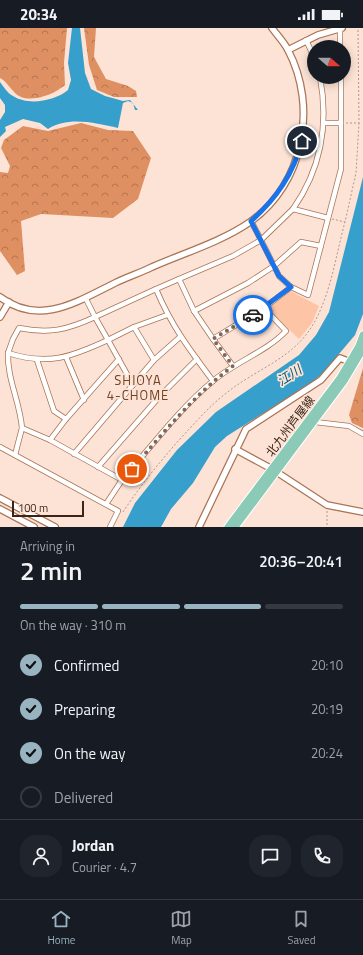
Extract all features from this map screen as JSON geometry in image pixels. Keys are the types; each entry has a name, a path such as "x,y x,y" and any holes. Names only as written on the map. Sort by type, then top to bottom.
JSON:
{"main road":[{"name":"北九州芦屋線","path":"236,527 350,362 363,335"},
{"name":"北九州芦屋線","path":"228,527 314,422 344,381 363,350"}],"street":[{"path":"0,297 19,306 44,311 58,310 86,299 116,283 219,239 251,221 275,199 286,182 296,160 302,141 303,102 296,72 288,50 272,28"},
{"path":"288,50 318,35 341,28 340,40"},
{"path":"15,455 22,428 18,402 8,368 8,354 13,339 19,328 46,332 70,328 233,256 261,240 293,209 308,186 322,140 324,112 321,84"},
{"path":"251,221 279,276 291,287 308,295 341,169 340,84"},
{"path":"324,123 341,123"},
{"path":"293,209 328,218"},
{"path":"194,311 248,283 274,266 301,242 321,246"},
{"path":"179,279 194,311 233,366"},
{"path":"213,339 264,308 291,287"},
{"path":"156,289 167,315 180,337 213,381"},
{"path":"86,299 133,385"},
{"path":"0,317 8,302"},
{"path":"106,504 122,480 190,402 213,381 233,366 270,344 286,331 264,308"},
{"path":"8,354 36,360 66,358 134,327 167,315"},
{"path":"134,327 154,360"},
{"path":"74,454 154,360 180,337"},
{"path":"66,358 84,400"},
{"path":"199,527 235,449 246,429 254,422 321,380 340,358 350,362"},
{"path":"50,440 66,419 119,359"},
{"path":"98,467 159,397 196,359"},
{"path":"36,360 54,411 66,419"},
{"path":"314,422 349,426 363,434"},
{"path":"22,428 50,440 122,480"},
{"path":"0,447 118,511 110,527"},
{"path":"235,449 274,471 327,505 363,512"},
{"path":"0,498 55,527"},
{"path":"0,509 34,527"}],"path":[{"path":"120,517 139,487 202,414 228,391 293,348 305,336 317,318 324,302 356,173 359,123 358,30"},
{"path":"341,123 359,123"},
{"path":"328,218 345,222"},
{"path":"327,505 327,527"}],"green space":[{"path":"0,28 67,28 64,63 65,85 50,94 38,98 21,97 15,93 0,78"},
{"path":"84,28 96,28 94,57 106,79 128,86 136,91 137,97 114,97 97,90 89,65"},
{"path":"81,123 108,130 133,131 151,158 138,199 113,218 41,214 21,221 25,271 17,275 0,251 0,172 8,173 10,166 1,148 4,140 23,126 48,131"},
{"path":"363,368 363,428 352,423 349,415"}],"shaded area":[{"path":"290,291 319,306 312,323 299,339 269,310 269,307"}],"water":[{"path":"72,28 80,28 85,73 91,89 105,96 123,101 130,100 132,103 128,101 123,103 118,128 91,123 73,122 56,125 48,129 40,123 23,119 5,127 6,131 0,137 0,120 5,112 5,105 0,98 0,82 11,95 26,101 41,101 49,99 63,94 68,90 71,80 68,63"},
{"name":"江川","path":"363,177 363,314 355,335 323,373 310,384 227,436 215,447 193,483 171,509 161,527 123,527 135,503 177,450 216,412 299,355 316,335 329,312"}],"way so far":[{"path":"132,469 190,402 213,381 233,366 213,339 253,315"}],"district":[{"name":"SHIOYA 4-CHOME","path":"138,388"}],"route":[{"path":"253,315 284,294 291,287 279,276 251,221 275,199 286,182 292,170 302,141"}]}
